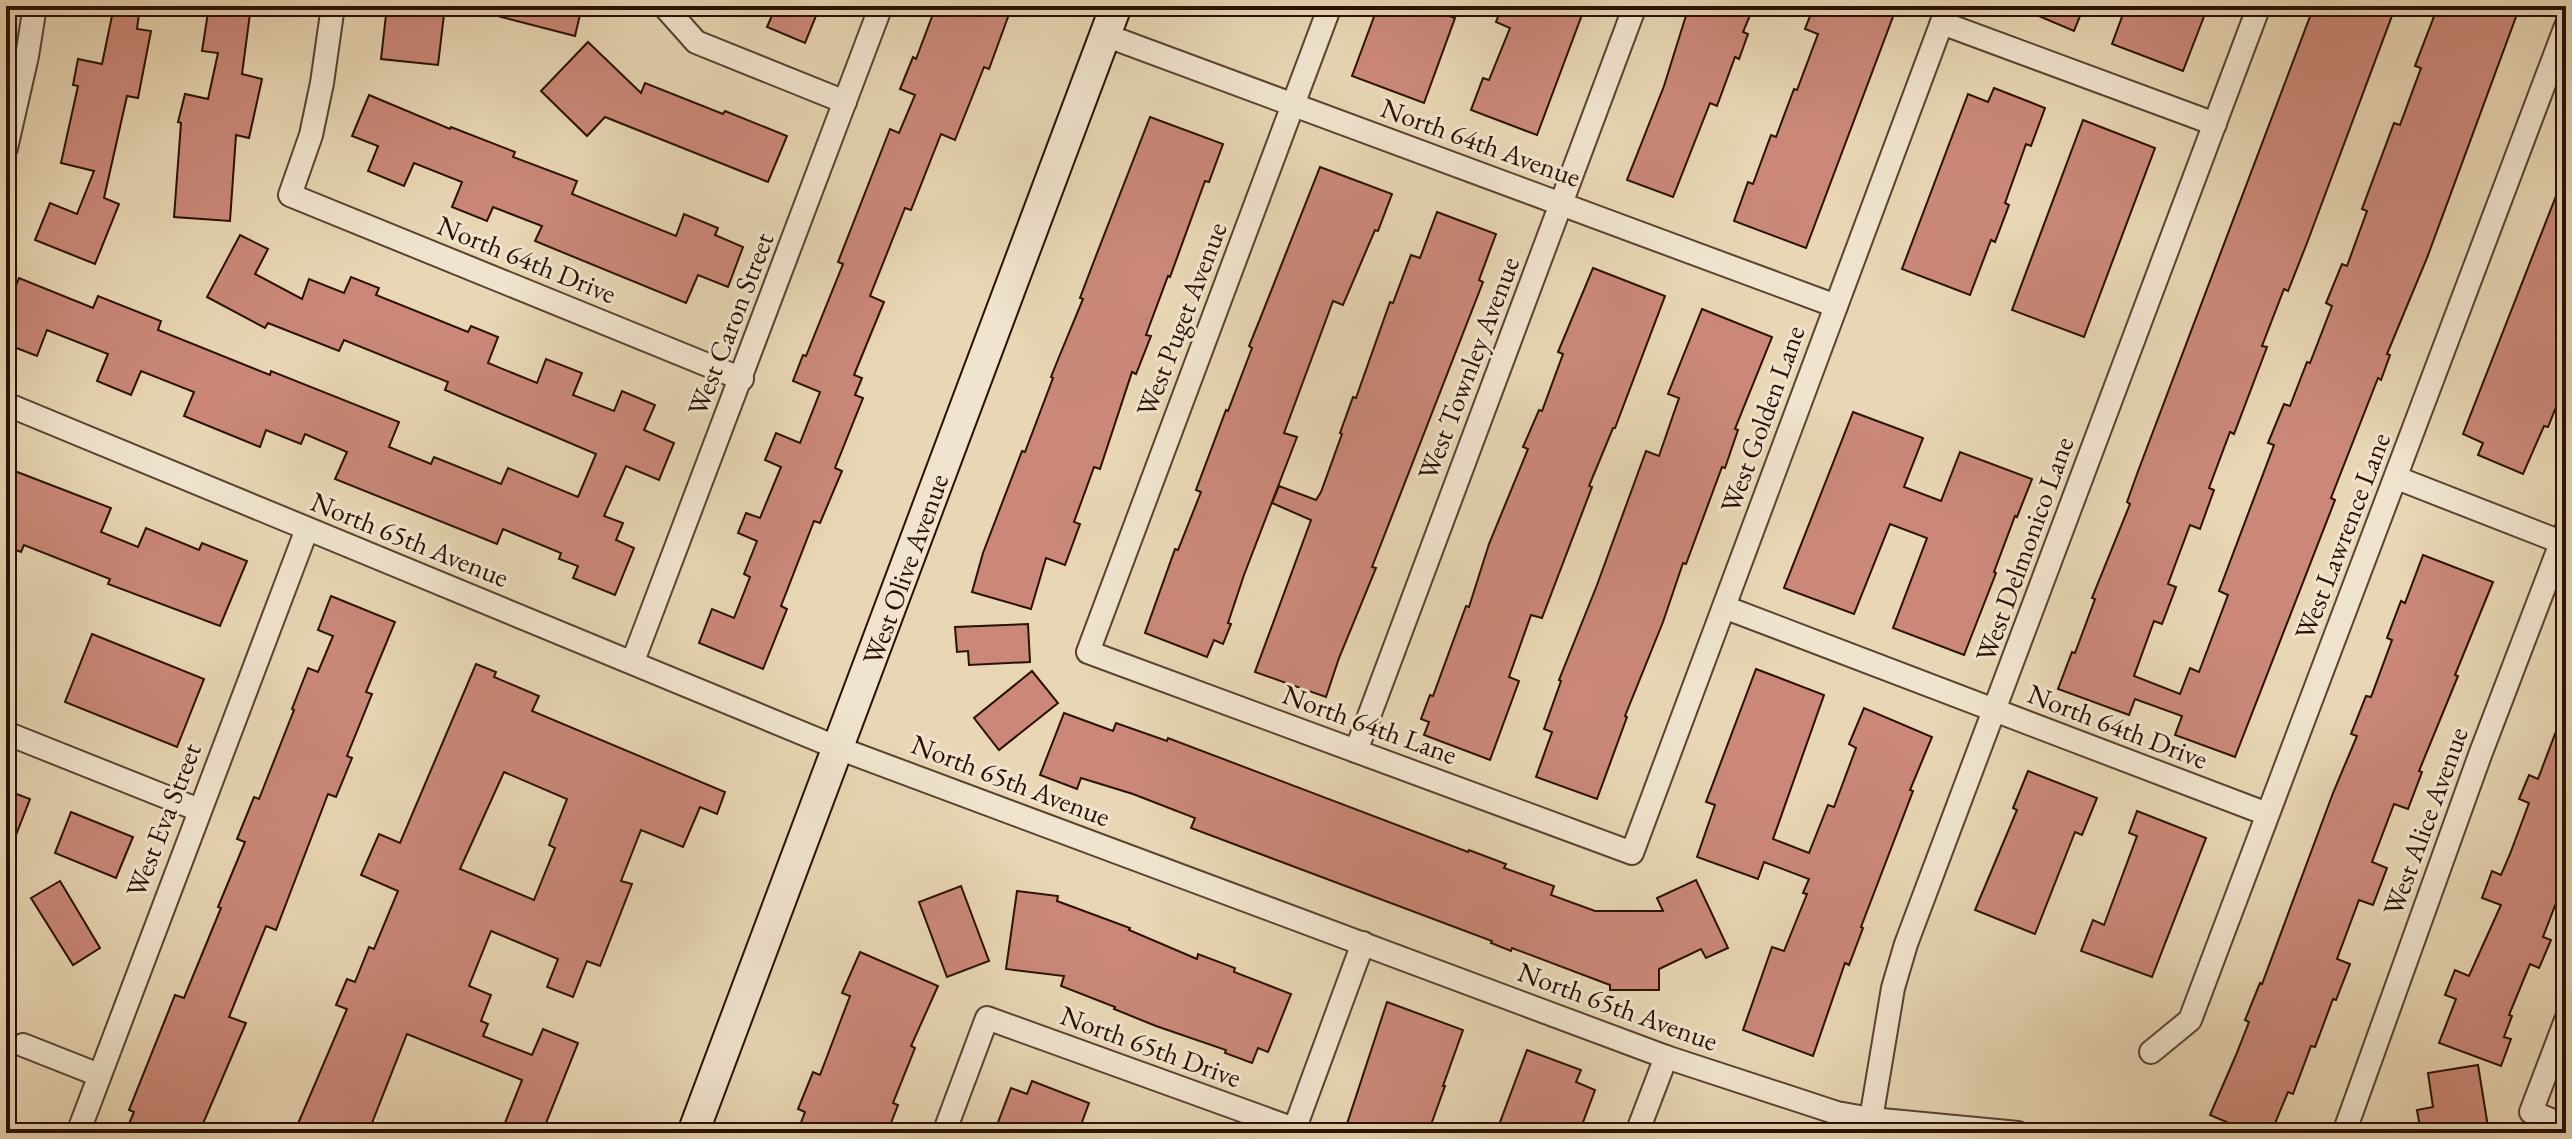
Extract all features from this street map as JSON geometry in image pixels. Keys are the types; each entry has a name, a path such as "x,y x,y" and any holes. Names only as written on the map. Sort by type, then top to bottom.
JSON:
{"main road":[{"name":"West Olive Avenue","path":"693,1133 1116,6"}],"street":[{"path":"6,148 35,6"},
{"name":"North 64th Drive","path":"333,6 311,135 290,195 742,379"},
{"path":"664,6 696,42 845,102"},
{"name":"West Caron Street","path":"633,661 881,6"},
{"name":"West Puget Avenue","path":"1088,652 1330,6"},
{"name":"West Townley Avenue","path":"1356,751 1635,6"},
{"name":"West Delmonico Lane","path":"1871,1119 1893,988 1906,944 2259,6"},
{"path":"1945,14 2215,124"},
{"name":"West Golden Lane","path":"1632,853 1945,14"},
{"name":"West Lawrence Lane","path":"2151,1052 2190,1020 2566,26"},
{"name":"North 64th Avenue","path":"1105,35 1836,306"},
{"name":"North 65th Avenue","path":"6,404 838,748 1666,1057 1804,1104 1871,1119 2018,1133"},
{"path":"2397,478 2564,539"},
{"name":"West Eva Street","path":"78,1133 307,529"},
{"name":"West Alice Avenue","path":"2344,1133 2480,755 2564,539"},
{"name":"North 64th Drive","path":"1724,607 2267,814"},
{"name":"North 64th Lane","path":"1088,652 1632,853"},
{"path":"6,733 199,810"},
{"path":"1293,1131 1363,943"},
{"name":"North 65th Drive","path":"944,1133 987,1018 1293,1131"},
{"path":"2566,1020 2531,1112 2566,1126"},
{"path":"23,1045 99,1075"},
{"path":"1637,1133 1666,1057"}],"building":[{"path":"114,6 140,6 137,29 151,31 138,98 127,96 104,198 119,204 95,264 35,240 50,203 77,214 94,171 61,163 78,86 73,85 78,59 102,64"},
{"path":"209,6 251,6 242,74 262,79 249,138 236,135 230,221 174,217 181,123 178,122 185,94 208,99 218,53 202,51"},
{"path":"387,6 445,6 438,65 381,59"},
{"path":"486,6 582,6 575,36 486,13"},
{"path":"776,6 820,6 805,43 767,27"},
{"path":"936,6 1012,6 989,69 984,67 955,140 941,134 911,210 905,208 870,296 884,302 854,375 862,378 855,395 863,398 835,468 842,471 820,523 814,521 781,606 787,609 763,669 699,643 712,609 734,618 750,577 744,574 757,541 738,533 746,513 760,518 781,467 765,460 776,433 800,443 820,392 793,381 843,264 838,262 890,129 899,133 915,95 900,89 913,57 916,59"},
{"path":"1378,6 1401,14 1404,6 1424,6 1455,18 1424,103 1352,76"},
{"path":"1502,6 1568,6 1583,12 1537,135 1471,110 1483,78 1489,80 1510,28 1496,22"},
{"path":"1689,6 1754,6 1743,32 1748,34 1739,59 1735,57 1717,106 1710,103 1673,197 1627,180 1664,86"},
{"path":"1814,6 1897,6 1806,248 1734,221 1748,182 1753,184 1771,135 1776,137 1818,34 1805,29"},
{"path":"2015,6 2084,6 2074,31"},
{"path":"2126,6 2208,6 2183,71 2112,44"},
{"path":"2314,6 2374,6 2393,13 2307,243 2288,291 2284,289 2262,346 2267,347 2234,434 2230,432 2209,488 2214,490 2200,529 2190,525 2168,584 2176,587 2162,624 2154,621 2134,676 2180,694 2190,668 2199,672 2228,595 2219,591 2274,445 2268,443 2284,404 2290,406 2307,362 2310,363 2332,306 2326,303 2342,264 2347,266 2367,211 2362,209 2394,123 2400,125 2421,68 2415,66 2438,6 2520,6 2427,258 2387,354 2390,355 2381,380 2378,378 2331,498 2335,500 2235,757 2175,735 2182,716 2135,699 2129,715 2058,689 2072,652 2075,653 2095,599 2092,598 2130,504 2127,502 2137,474"},
{"path":"588,42 641,93 645,83 787,136 768,182 605,117 587,136 541,91"},
{"path":"1994,88 2045,108 2031,146 2026,144 2005,203 2009,205 1995,242 1991,240 1970,295 1902,269 1968,94 1988,102"},
{"path":"369,95 515,152 513,157 577,181 572,194 676,236 684,214 718,228 715,235 743,247 728,287 698,275 686,303 535,241 542,226 493,207 487,221 452,207 462,182 414,163 404,186 368,171 378,146 352,136"},
{"path":"1150,117 1223,144 1209,182 1205,181 1168,276 1146,335 1151,336 1136,374 1132,372 1100,469 1094,467 1074,522 1080,524 1065,565 1046,558 1031,609 972,592 983,553 1022,451 1025,452"},
{"path":"2083,120 2155,148 2084,337 2012,310"},
{"path":"1320,167 1392,194 1343,305 1333,301 1284,433 1297,437 1244,575 1228,623 1231,624 1223,644 1214,640 1207,657 1145,633 1175,549 1178,550 1201,492 1196,490 1252,348 1249,346"},
{"path":"2565,173 2566,382 2548,427 2544,426 2523,474 2478,455 2483,443 2463,434"},
{"path":"1437,212 1496,234 1479,280 1483,282 1372,567 1376,568 1326,697 1255,672 1311,520 1272,503 1279,486 1316,500 1321,492 1390,302 1393,303 1411,255 1420,258"},
{"path":"240,235 268,249 255,274 302,299 309,279 344,293 351,277 379,288 376,295 468,332 471,326 498,337 488,363 537,383 546,359 582,373 573,395 614,411 622,391 655,405 644,430 674,443 659,480 626,466 604,516 623,523 616,540 634,548 615,595 573,578 578,566 559,559 561,553 503,529 497,544 335,479 347,452 305,434 301,444 266,430 260,447 184,416 194,392 141,371 131,395 97,381 108,354 47,330 37,356 6,344 6,311 19,278 93,308 98,296 161,321 158,330 399,422 389,447 431,464 434,457 501,484 508,468 578,497 596,454 445,390 448,382 344,340 339,351 268,323 265,328 207,297"},
{"path":"1593,268 1665,296 1615,428 1589,486 1592,487 1542,618 1531,615 1509,677 1519,681 1490,760 1424,735 1429,722 1421,719 1430,695 1433,696 1466,606 1469,607 1489,544 1528,449 1523,447 1539,410 1542,411 1563,354 1558,352"},
{"path":"1702,309 1772,337 1735,429 1738,430 1725,468 1722,467 1686,564 1683,563 1625,716 1597,799 1536,777 1552,732 1544,729 1559,680 1646,451 1659,456 1679,398 1668,394"},
{"path":"1853,412 1923,438 1904,487 1941,501 1960,452 2032,479 2015,516 1964,655 1893,628 1927,538 1890,524 1854,614 1784,588"},
{"path":"12,470 111,508 101,532 138,547 146,528 199,550 202,543 247,561 220,626 108,584 110,579 24,545 21,552 6,546 6,484"},
{"path":"2423,555 2493,582 2419,771 2422,772 2408,809 2394,804 2372,862 2387,868 2373,905 2359,900 2337,959 2350,964 2336,1000 2333,999 2315,1047 2311,1046 2293,1094 2288,1092 2271,1133 2252,1133 2210,1115 2249,1022 2245,1020 2262,984 2357,736 2351,734 2366,696 2371,697 2392,640 2387,638 2401,601 2405,603"},
{"path":"331,596 395,622 366,692 372,694 347,756 352,758 336,797 328,794 276,930 266,926 229,1017 246,1023 199,1133 125,1133 134,1112 129,1110 175,995 184,998 221,908 218,907 245,842 237,839 254,797 259,799 308,668 318,672 333,636 318,630"},
{"path":"1028,624 1030,662 969,665 968,651 957,652 955,627"},
{"path":"92,634 204,679 177,747 65,702"},
{"path":"476,664 496,672 494,677 539,696 532,711 725,792 717,814 700,807 683,847 641,830 621,881 632,884 600,966 587,961 573,997 547,987 558,959 491,931 469,986 491,995 481,1021 488,1024 483,1036 532,1055 543,1029 578,1043 542,1133 501,1133 522,1080 407,1034 368,1133 294,1133 347,1009 336,1005 347,979 355,982 369,947 374,949 398,891 361,875 379,834 400,843","holes":["504,772 567,799 549,845 555,848 534,900 460,869"]},
{"path":"1756,669 1824,695 1773,839 1809,853 1828,805 1834,807 1856,748 1849,744 1864,708 1932,737 1910,790 1913,791 1849,965 1845,963 1813,1056 1743,1030 1772,947 1784,951 1807,894 1803,893 1809,879 1764,862 1758,879 1697,857 1715,805 1706,802"},
{"path":"1032,671 1058,703 999,750 974,718"},
{"path":"2564,710 2566,877 2543,937 2551,940 2539,968 2530,964 2509,1015 2512,1016 2504,1037 2511,1039 2501,1066 2439,1043 2456,999 2445,995 2455,970 2469,976 2501,905 2482,898 2492,871 2501,875 2529,803 2519,799 2529,775 2538,779"},
{"path":"1064,713 1113,731 1116,723 1167,741 1168,738 1469,850 1506,864 1504,868 1554,886 1551,895 1595,911 1663,911 1657,898 1696,880 1728,948 1706,958 1701,949 1659,969 1659,990 1610,990 1610,985 1512,948 1511,951 1492,941 1191,828 1195,818 1133,794 1081,778 1077,789 1040,775"},
{"path":"2028,771 2097,798 2082,835 2075,832 2035,934 1975,910 2017,810 2013,808"},
{"path":"6,790 30,799 7,858 6,857"},
{"path":"2137,811 2206,838 2152,977 2081,951 2093,920 2104,925 2137,836 2129,833"},
{"path":"71,812 133,837 116,878 55,853"},
{"path":"60,881 100,948 73,965 31,898"},
{"path":"961,886 989,961 947,977 919,902"},
{"path":"1017,891 1058,896 1057,901 1130,928 1197,959 1198,954 1235,968 1234,972 1291,994 1268,1052 1258,1048 1252,1063 1061,986 1064,976 1006,969"},
{"path":"860,952 938,986 911,1046 915,1048 893,1103 898,1105 887,1133 797,1133 805,1112 798,1109 813,1072 820,1075 850,996 842,993"},
{"path":"1387,1002 1463,1030 1445,1086 1428,1133 1344,1133"},
{"path":"1527,1050 1581,1070 1576,1082 1595,1090 1579,1133 1496,1133"},
{"path":"2478,1065 2489,1133 2463,1133 2462,1128 2421,1133 2417,1110 2433,1107 2428,1073"},
{"path":"1032,1081 1089,1103 1078,1133 994,1133 1011,1088 1027,1094"}]}
